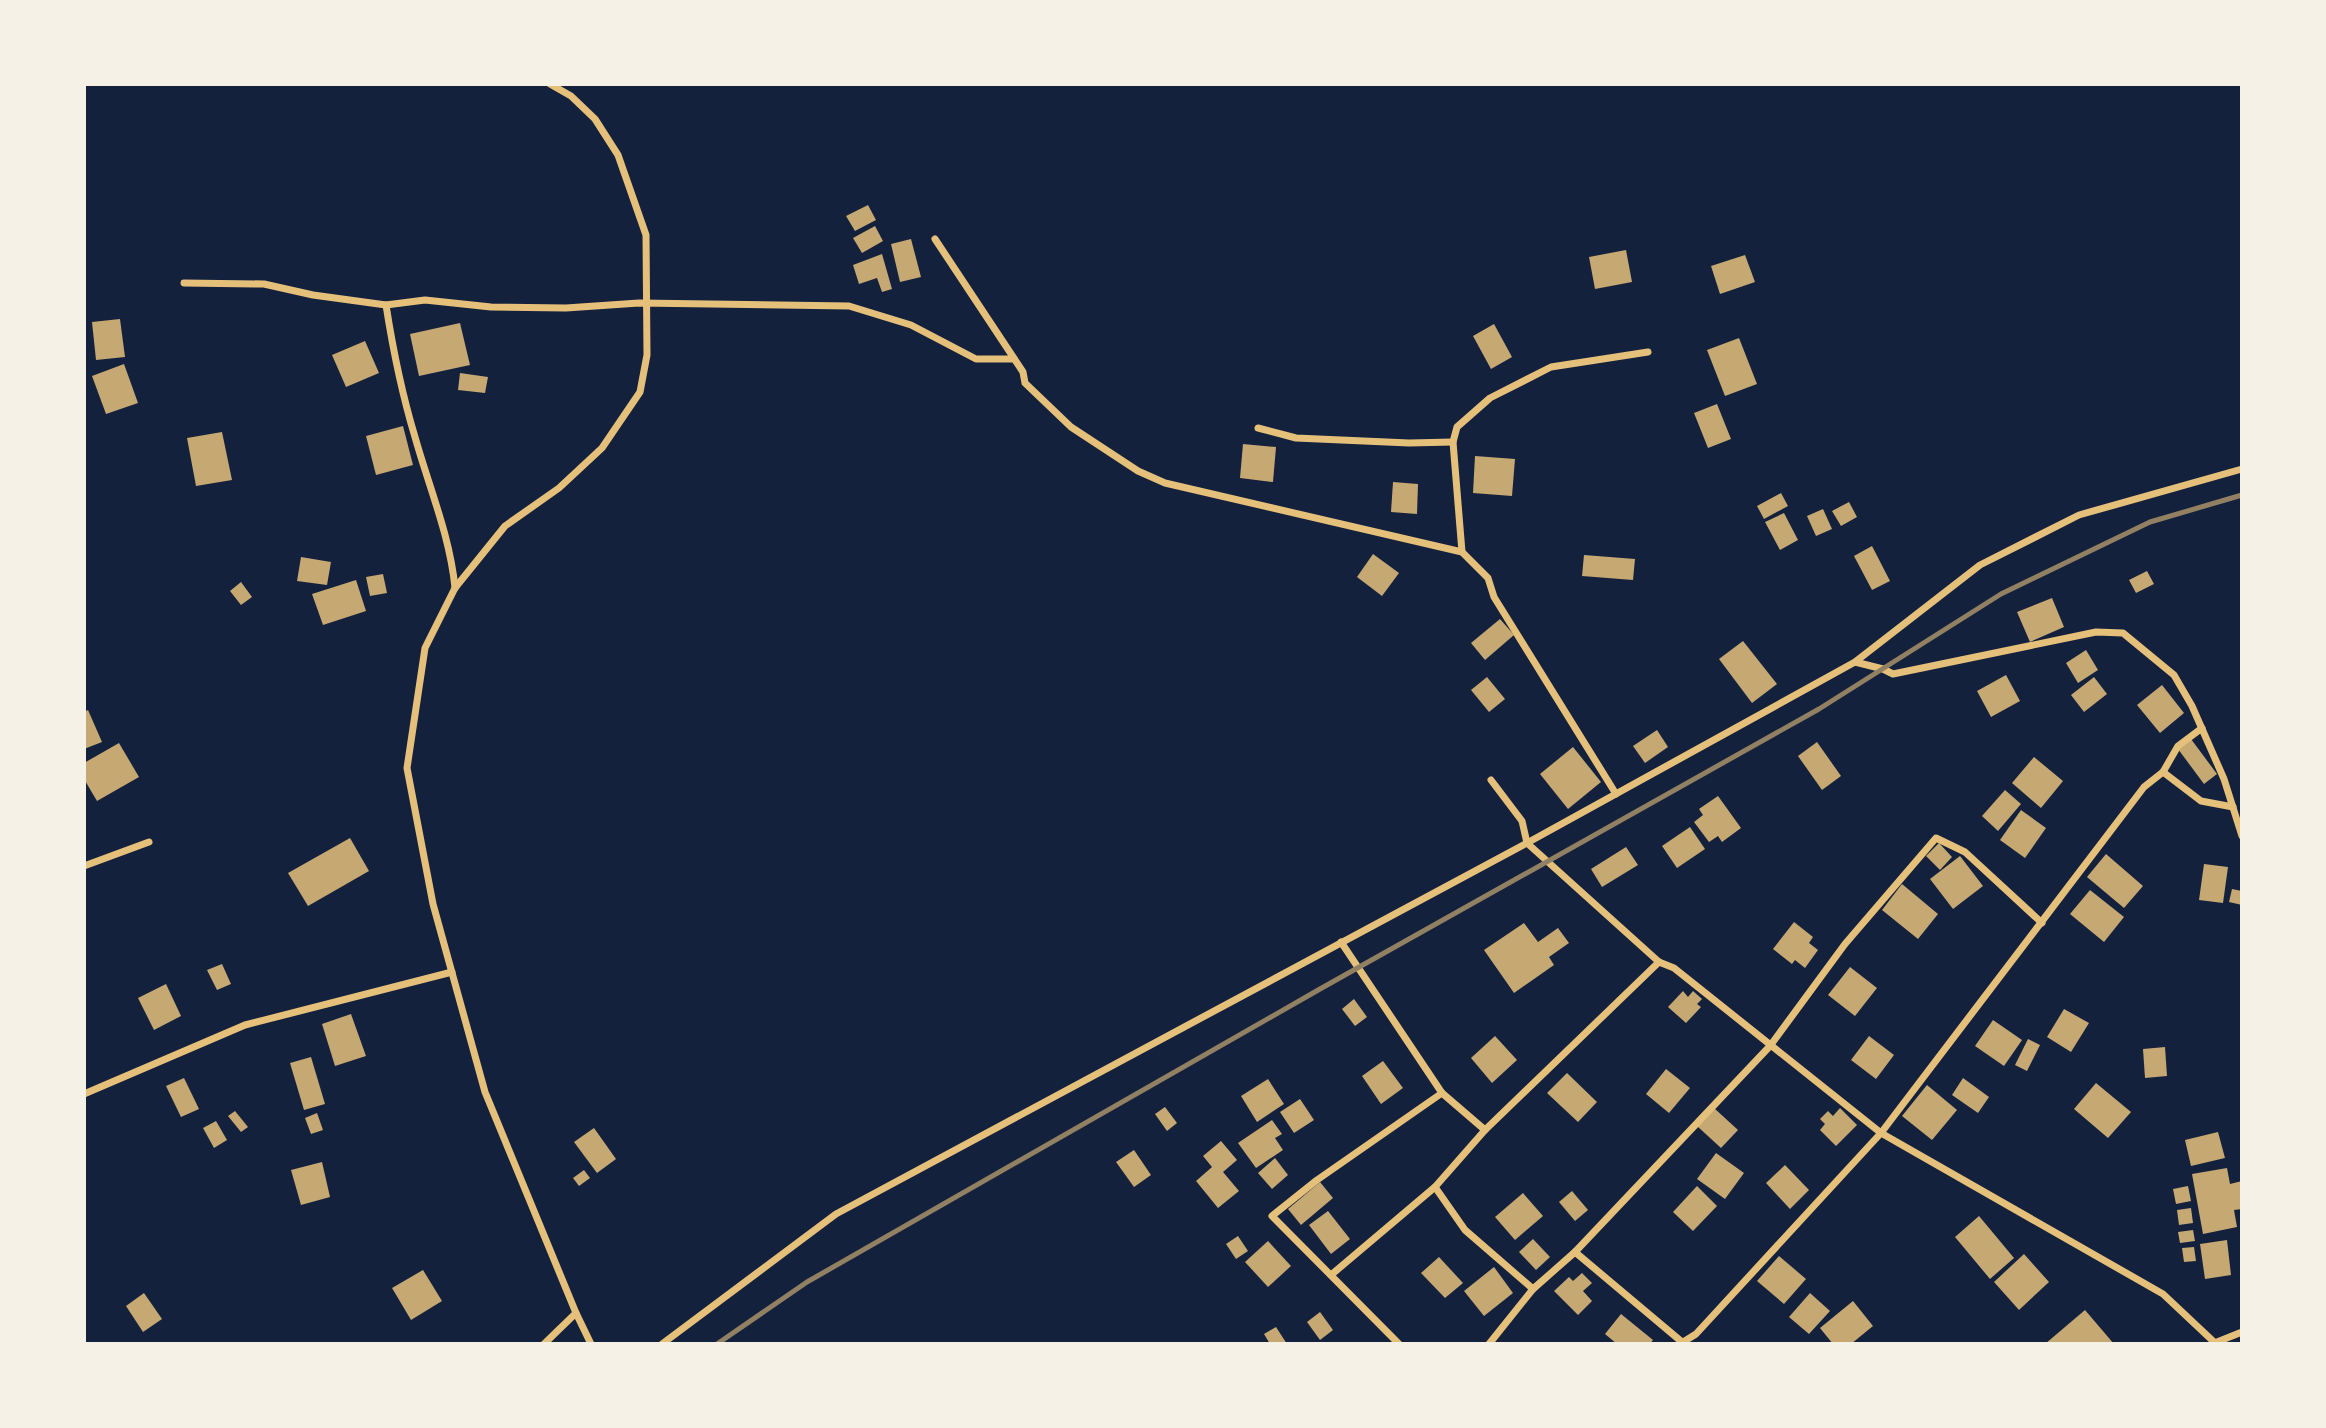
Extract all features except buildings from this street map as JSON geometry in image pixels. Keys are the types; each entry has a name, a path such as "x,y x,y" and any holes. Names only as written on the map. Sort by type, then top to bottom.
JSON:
{"street":[{"path":"550,84 571,96 595,119 618,155 646,235 647,355 640,392 602,449 558,488 505,526 455,588 425,648 407,768 433,904 485,1092 591,1344"},
{"path":"935,239 1023,372 1025,383 1071,427 1138,471 1165,483 1462,552 1488,578 1494,597 1616,794"},
{"path":"184,283 264,284 313,295 386,305 425,300 491,307 566,308 646,303 849,306 911,325 976,359 1014,359"},
{"path":"386,305 393,349 414,435 453,561 455,588"},
{"path":"1462,552 1453,442 1457,427 1490,398 1551,367 1648,352"},
{"path":"1258,428 1296,439 1453,442"},
{"path":"662,1344 836,1214 1527,843 1855,662 1979,565 2079,515 2242,469"},
{"path":"1855,662 1893,674 2096,632 2123,633 2175,675 2184,688 2224,779 2242,836"},
{"path":"1575,1252 1681,1343 1696,1334 1881,1133 2144,787 2163,772 2178,746 2202,728"},
{"path":"2163,772 2201,801 2233,807"},
{"path":"1491,780 1522,821 1527,843 1549,860 1659,962 1674,968 1881,1133 2163,1294 2213,1343 2242,1332"},
{"path":"1489,1344 1533,1289 1575,1252 1770,1046 1845,944 1936,838 1965,852 2042,923"},
{"path":"84,866 149,842"},
{"path":"1342,942 1442,1093 1485,1130"},
{"path":"1331,1275 1435,1187 1485,1130 1659,962"},
{"path":"84,1094 245,1025 452,972"},
{"path":"1399,1344 1272,1216 1317,1180 1442,1093"},
{"path":"1435,1187 1465,1230 1533,1289"},
{"path":"544,1344 576,1313"}],"railway":[{"path":"717,1344 807,1282 1320,989 1819,709 2001,594 2150,522 2242,495"}]}
